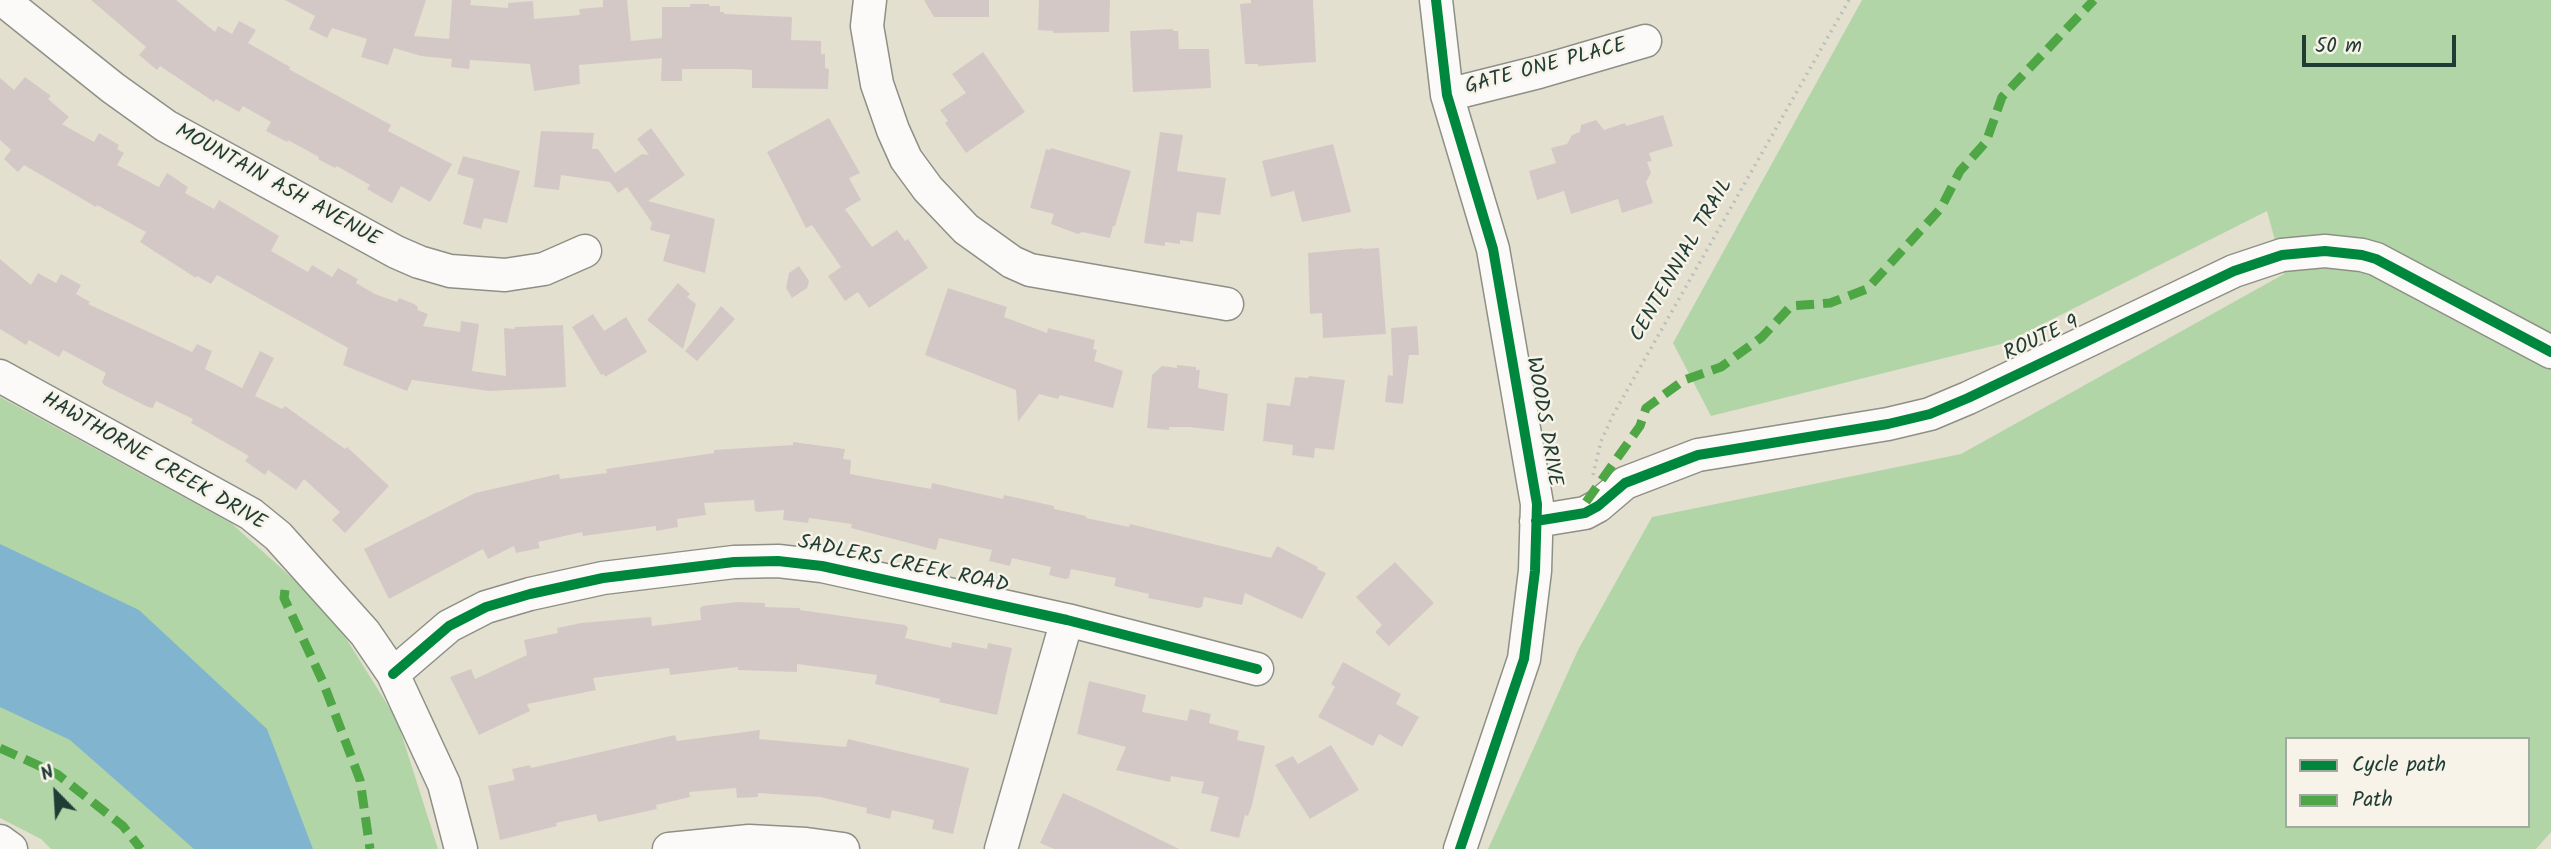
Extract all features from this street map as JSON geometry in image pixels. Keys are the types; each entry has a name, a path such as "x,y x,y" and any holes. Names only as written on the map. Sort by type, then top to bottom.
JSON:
{"street":[{"path":"870,0 867,26 877,84 893,130 906,159 928,189 966,229 1012,262 1030,270 1227,304"},
{"name":"WOODS DRIVE","path":"1436,0 1447,95 1493,249 1537,504 1535,572 1524,659 1460,849"},
{"name":"MOUNTAIN ASH AVENUE","path":"7,1 113,88 166,126 407,257 450,271 505,275 544,269 585,251"},
{"name":"GATE ONE PLACE","path":"1447,95 1645,41"},
{"name":"ROUTE 9","path":"1536,521 1585,513 1598,506 1625,483 1698,455 1888,424 1930,414 2234,271 2282,256 2325,251 2376,259 2551,352"},
{"name":"HAWTHORNE CREEK DRIVE","path":"0,376 251,514 278,536 365,633 393,674 444,784 461,849"},
{"name":"SADLERS CREEK ROAD","path":"393,674 449,626 486,607 564,585 734,562 778,561 822,566 1067,620 1257,669"},
{"path":"1001,849 1067,620"},
{"path":"0,841 11,849"},
{"path":"668,849 750,841 843,849"}],"green space":[{"path":"1862,0 2551,0 2551,832 2536,849 1488,849 1578,650 1652,517 1961,454 2284,274 2267,211 2005,343 1711,416 1673,343"},
{"path":"0,397 231,523 329,611 397,720 438,849 51,849 41,839 0,818"}],"water":[{"path":"0,544 139,610 267,729 313,849 194,849 70,740 0,707"}],"building":[{"path":"91,0 176,0 215,32 218,26 232,34 239,21 256,30 248,43 294,72 391,125 388,131 452,164 430,202 401,186 392,203 367,189 370,185 337,166 335,168 288,140 287,142 266,131 271,122 243,106 239,112 216,99 214,102 160,66 157,70 139,55 146,47"},
{"path":"285,0 426,0 414,36 449,39 452,0 471,0 470,5 508,8 508,3 533,1 534,19 580,15 579,9 603,7 603,0 627,0 631,41 662,38 662,7 709,4 720,6 720,12 724,14 792,17 791,40 821,41 825,68 829,69 828,89 752,88 752,70 739,69 682,69 682,81 661,81 662,58 579,65 580,84 534,91 530,64 470,60 469,69 451,67 452,59 421,56 394,48 388,65 361,57 367,39 332,28 327,38 309,29 315,16"},
{"path":"924,0 989,0 989,17 934,17"},
{"path":"1039,0 1110,0 1109,32 1053,33 1038,30"},
{"path":"1251,0 1313,0 1316,62 1258,66 1245,64 1240,4 1251,3"},
{"path":"1130,31 1178,31 1179,49 1209,49 1211,88 1133,92"},
{"path":"983,52 1025,112 966,153 945,123 948,121 940,110 966,93 952,74"},
{"path":"25,77 51,96 48,99 69,117 62,124 94,142 99,133 119,145 117,149 124,153 117,165 159,187 167,173 188,187 185,193 214,209 219,200 279,236 271,251 308,272 312,265 332,277 338,268 358,279 356,283 375,294 397,302 399,298 414,304 418,307 417,310 428,314 423,326 460,332 461,321 479,324 472,371 506,376 504,328 563,325 566,387 489,391 412,380 407,391 343,365 348,348 217,275 211,284 197,276 196,278 140,242 146,232 97,205 96,207 24,165 18,172 4,159 11,150 0,140 0,78 14,90"},
{"path":"1663,115 1673,146 1649,153 1652,161 1647,162 1651,173 1646,182 1653,203 1622,213 1618,199 1571,214 1564,191 1537,200 1529,171 1556,163 1551,148 1567,144 1572,135 1580,132 1581,125 1596,120 1604,130"},
{"path":"829,118 860,173 849,178 861,200 845,209 872,247 897,230 905,241 908,239 928,268 869,308 858,292 845,301 828,276 841,267 812,225 806,228 767,152"},
{"path":"651,128 685,175 648,201 715,219 705,273 663,261 670,235 650,230 652,223 627,187 618,193 610,182 561,175 559,190 534,187 541,131 594,133 592,149 598,149 615,173 642,154 649,155 637,139"},
{"path":"1160,132 1183,135 1177,171 1226,178 1220,215 1197,212 1193,242 1165,242 1165,246 1144,243"},
{"path":"1333,144 1351,212 1302,222 1294,191 1271,197 1262,161"},
{"path":"1051,148 1131,171 1110,238 1082,232 1078,234 1051,224 1054,214 1030,208 1046,149"},
{"path":"463,156 520,171 507,223 484,218 481,229 463,224 474,179 457,174"},
{"path":"1379,248 1386,334 1323,338 1322,313 1310,314 1308,253"},
{"path":"0,259 31,285 38,273 56,283 61,274 81,285 76,294 90,302 88,304 192,352 197,344 212,351 205,369 242,388 260,351 274,358 255,396 282,409 285,406 345,449 347,447 389,486 345,533 332,520 340,512 304,479 296,490 268,470 265,475 245,461 249,456 191,423 193,419 156,401 153,408 148,407 104,385 102,382 106,373 63,350 59,357 29,340 26,345 0,329"},
{"path":"799,266 809,281 807,288 792,298 786,288 789,273"},
{"path":"678,283 690,294 687,297 696,304 683,349 647,320"},
{"path":"948,288 1007,307 1004,317 1047,333 1048,328 1095,340 1093,349 1097,350 1094,361 1123,371 1113,408 1060,395 1058,399 1039,394 1018,422 1016,390 925,355"},
{"path":"721,306 735,319 697,361 685,351"},
{"path":"593,314 604,331 626,317 647,352 605,377 604,374 601,375 572,327"},
{"path":"1417,326 1419,355 1409,355 1403,404 1385,402 1388,375 1393,376 1391,328"},
{"path":"1177,365 1200,370 1198,388 1228,394 1224,431 1189,427 1169,427 1169,430 1147,428 1152,375 1162,366 1177,368"},
{"path":"1295,377 1345,380 1334,450 1315,448 1314,458 1292,455 1293,445 1263,441 1267,403 1290,406"},
{"path":"793,442 845,449 843,459 851,460 850,474 931,489 932,483 1003,499 1004,495 1054,506 1054,509 1086,518 1129,527 1130,524 1271,558 1277,546 1326,573 1302,619 1245,593 1242,605 1204,597 1202,607 1198,608 1148,598 1149,594 1114,586 1116,578 1071,569 1069,578 1065,579 1049,575 1051,567 1012,558 1010,566 989,561 992,550 939,538 936,550 851,528 852,524 809,518 808,523 783,520 784,510 755,511 754,500 704,503 706,515 677,519 678,527 656,531 656,526 583,536 582,532 538,542 540,548 516,553 514,546 488,559 483,549 389,599 364,549 475,493 559,474 560,479 607,473 606,469 714,453 714,450 793,445"},
{"path":"1395,562 1434,603 1389,646 1375,632 1382,625 1356,597"},
{"path":"737,602 765,603 765,607 800,608 905,625 908,628 905,638 951,648 952,642 987,649 988,643 1012,648 997,715 875,684 877,675 797,664 797,672 738,670 738,667 670,675 669,668 593,678 596,690 527,704 530,711 479,735 450,677 471,669 475,679 527,655 524,640 558,633 557,628 581,623 651,617 652,626 701,620 700,608 703,606"},
{"path":"1343,662 1401,694 1396,704 1419,717 1402,747 1379,734 1373,746 1318,717 1335,687 1331,684"},
{"path":"1089,681 1146,695 1142,712 1187,721 1190,709 1211,714 1209,723 1239,731 1237,740 1265,746 1252,805 1248,816 1245,815 1239,838 1210,831 1219,797 1201,793 1204,782 1171,776 1170,782 1116,770 1126,747 1077,734"},
{"path":"760,730 759,739 846,747 848,739 969,768 953,834 932,829 934,820 892,810 890,819 866,813 867,808 820,797 758,793 758,797 737,798 736,788 689,792 690,797 656,805 657,809 598,822 596,814 500,840 488,786 515,780 512,769 530,765 531,768 675,735 677,741"},
{"path":"1331,745 1359,790 1310,819 1275,765 1293,756 1298,764"},
{"path":"1063,793 1179,849 1054,849 1040,843"}],"marked path":[{"path":"1586,502 1640,426 1646,408 1684,380 1721,367 1762,337 1791,306 1830,303 1867,289 1941,208 1960,171 1986,142 2002,97 2094,0"},
{"path":"285,590 284,598 323,682 360,780 370,849"},
{"path":"0,748 57,774 123,826 141,849"}],"cycle path":[{"path":"1436,0 1447,95 1493,249 1537,504 1535,571 1524,659 1460,849"},
{"path":"1536,521 1585,513 1598,506 1625,483 1698,455 1888,424 1930,414 2234,271 2282,255 2325,251 2376,259 2551,352"},
{"path":"393,674 449,626 486,607 530,594 603,578 734,562 778,561 822,566 1067,620 1257,669"}]}
